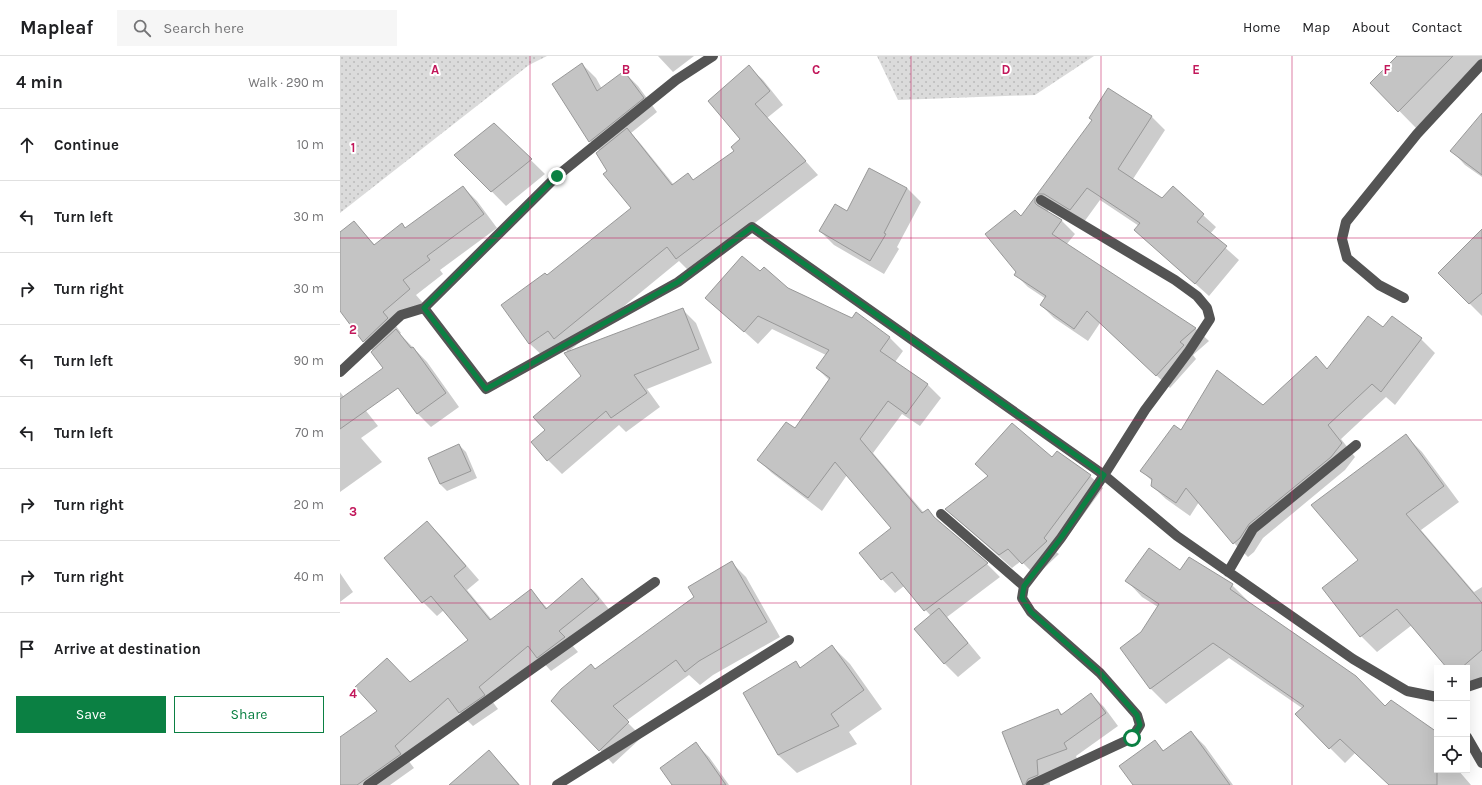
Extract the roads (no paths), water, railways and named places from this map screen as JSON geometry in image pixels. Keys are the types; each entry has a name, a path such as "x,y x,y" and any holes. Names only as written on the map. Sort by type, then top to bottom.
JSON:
{"street":[{"path":"340,372 401,316 424,308 557,176 676,80 713,56"},
{"path":"1404,298 1379,285 1348,258 1342,239 1346,222 1417,134 1482,64"},
{"path":"1031,785 1132,738 1140,725 1137,715 1100,673 1031,612 1022,598 1024,586 1061,538 1104,475 1145,410 1189,351 1210,319 1207,308 1198,296 1175,280 1041,200"},
{"path":"424,308 486,389 678,282 752,227 1104,475 1177,536 1353,659 1407,691 1434,696"},
{"path":"1228,572 1253,529 1356,445"},
{"path":"941,514 1024,586"},
{"path":"368,785 655,582"},
{"path":"557,785 789,640"},
{"path":"1470,686 1482,682"},
{"path":"1470,742 1482,763"}]}
